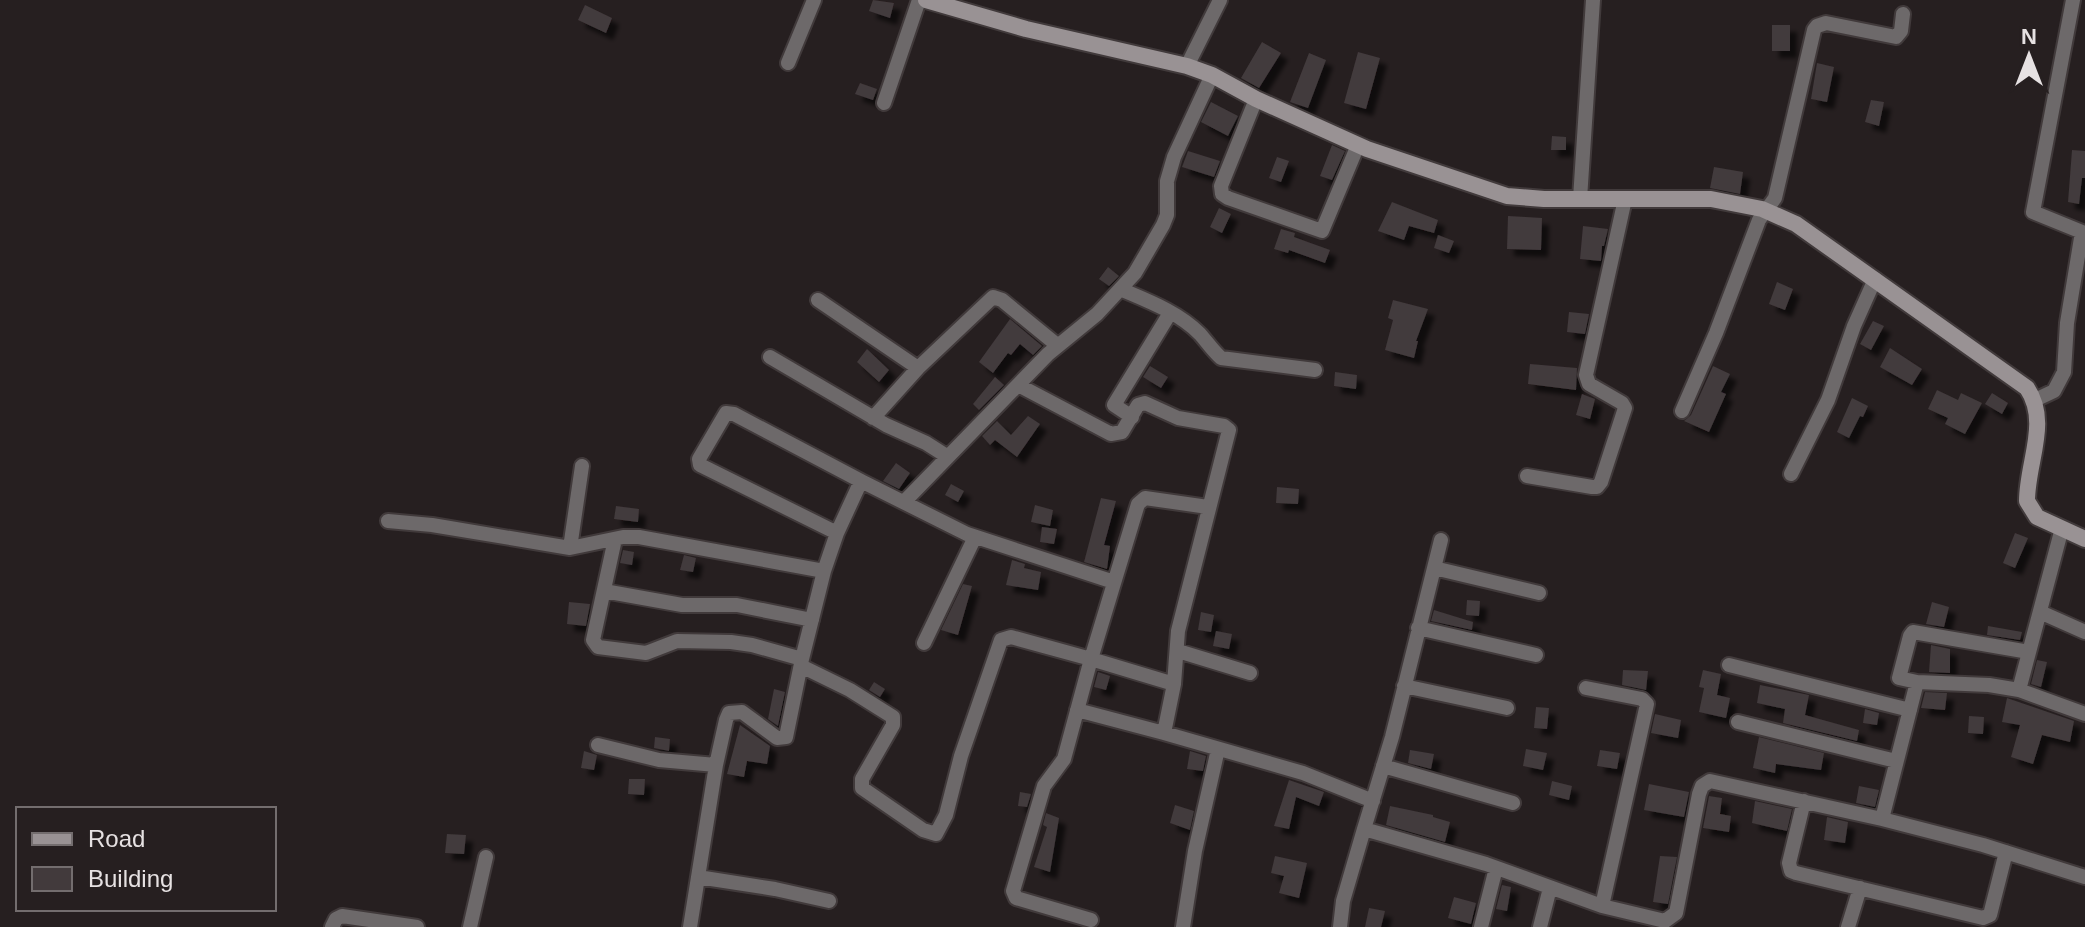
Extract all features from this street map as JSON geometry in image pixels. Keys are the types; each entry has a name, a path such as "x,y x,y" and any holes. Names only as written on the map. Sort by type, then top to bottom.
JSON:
{"street":[{"path":"788,63 814,0"},
{"path":"884,103 919,0"},
{"path":"926,0 1026,29 1187,66 1358,145 1507,196 1711,199 1767,211 1796,224 2027,388 2035,400 2038,417 2027,501 2037,517 2085,539"},
{"path":"1187,66 1220,0"},
{"path":"1580,199 1593,0"},
{"path":"2035,400 2054,391 2064,372 2067,323 2083,232 2033,212 2073,0"},
{"path":"1682,411 1759,220 1775,198 1817,26 1826,23 1896,37 1901,31 1903,14"},
{"path":"904,502 1057,345 1097,314 1135,273 1167,215 1167,181 1174,157 1212,75"},
{"path":"1256,99 1221,186 1222,194 1228,198 1322,231 1358,145"},
{"path":"1527,476 1592,487 1597,487 1601,482 1623,418 1624,405 1589,384 1586,375 1625,199"},
{"path":"1791,474 1828,400 1854,326 1875,279"},
{"path":"1120,289 1170,313 1200,334 1221,358 1315,370"},
{"path":"873,418 918,368 993,297 1002,300 1057,345"},
{"path":"818,300 918,368"},
{"path":"1132,417 1114,405 1170,313"},
{"path":"770,357 873,418 948,457"},
{"path":"1018,385 1111,434 1122,432 1138,405 1145,403 1178,418 1227,427 1229,433 1178,631 1174,684 1164,733"},
{"path":"837,533 700,465 701,456 724,416 730,412 944,524 1114,582"},
{"path":"570,548 582,466"},
{"path":"690,927 716,765 729,713 742,712 777,738 786,737 824,571 837,533 861,481"},
{"path":"1091,920 1016,898 1013,891 1044,786 1064,759 1136,509 1142,499 1208,507"},
{"path":"388,521 440,526 570,548 639,537 824,571"},
{"path":"2019,690 2062,528"},
{"path":"924,643 975,537"},
{"path":"615,539 593,640 598,647 646,653 677,641 731,642 752,645 801,662 893,717 893,725 862,779 862,788 923,830 936,834 946,815 955,777 1001,640 1011,637 1174,684"},
{"path":"1340,927 1343,901 1383,766 1441,540"},
{"path":"1434,568 1539,593"},
{"path":"604,591 682,605 737,605 812,620"},
{"path":"2040,612 2085,632"},
{"path":"1418,628 1536,655"},
{"path":"2029,652 1913,632 1899,678 2019,690 2085,714"},
{"path":"1178,651 1250,673"},
{"path":"1729,665 1910,710"},
{"path":"1882,819 1917,682"},
{"path":"1404,686 1507,708"},
{"path":"1586,688 1642,699 1647,704 1602,906"},
{"path":"1077,710 1327,781 1373,801"},
{"path":"1738,722 1896,761"},
{"path":"598,745 659,760 716,765"},
{"path":"1183,927 1195,851 1218,749"},
{"path":"1383,766 1513,803"},
{"path":"1364,829 1496,868 1658,924 1676,913 1702,786 1710,781 1882,819 2085,877"},
{"path":"1804,801 1789,863 1791,871 1979,922 1990,915 2006,852"},
{"path":"470,927 486,857"},
{"path":"1481,927 1496,868"},
{"path":"698,877 829,901"},
{"path":"1540,927 1550,888"},
{"path":"1848,927 1860,888"},
{"path":"332,927 336,919 342,916 417,927"}],"building":[{"path":"873,0 894,3 890,18 869,11"},
{"path":"585,5 612,18 606,33 578,20"},
{"path":"1772,25 1790,25 1790,51 1772,51"},
{"path":"1262,42 1281,53 1259,88 1241,78"},
{"path":"1358,52 1380,58 1366,109 1344,103"},
{"path":"1309,53 1326,60 1308,108 1290,102"},
{"path":"1817,63 1834,67 1827,102 1811,99"},
{"path":"860,83 877,89 873,100 855,94"},
{"path":"1871,100 1884,102 1879,126 1865,122"},
{"path":"1211,102 1238,116 1228,136 1201,122"},
{"path":"1552,136 1566,137 1566,150 1551,150"},
{"path":"1332,145 1345,151 1332,180 1320,176"},
{"path":"2072,150 2085,151 2085,178 2082,178 2079,204 2068,202"},
{"path":"1188,151 1220,161 1214,177 1182,167"},
{"path":"1277,157 1289,161 1281,182 1269,178"},
{"path":"1714,167 1743,172 1740,194 1710,188"},
{"path":"1392,202 1438,220 1434,233 1409,226 1404,240 1378,231"},
{"path":"1219,208 1231,214 1222,233 1210,227"},
{"path":"1508,216 1542,218 1541,250 1507,249"},
{"path":"1583,226 1608,229 1601,261 1580,259"},
{"path":"1281,229 1330,250 1325,263 1289,250 1288,253 1274,249"},
{"path":"1438,235 1454,241 1449,253 1434,248"},
{"path":"1108,267 1119,276 1109,286 1099,279"},
{"path":"1777,282 1793,289 1785,310 1769,304"},
{"path":"1393,300 1428,309 1416,341 1414,358 1385,350 1393,320 1388,318"},
{"path":"1569,312 1589,314 1585,334 1567,332"},
{"path":"1010,319 1042,346 1033,355 1020,344 1011,355 1008,353 993,373 979,362"},
{"path":"1873,321 1884,326 1871,350 1860,344"},
{"path":"1890,348 1922,369 1912,385 1880,367"},
{"path":"867,349 889,370 879,382 857,362"},
{"path":"1530,364 1577,368 1576,390 1528,384"},
{"path":"1150,366 1168,377 1161,388 1143,377"},
{"path":"1713,366 1730,374 1721,392 1726,394 1709,432 1684,421 1691,415"},
{"path":"1335,372 1357,375 1356,389 1334,386"},
{"path":"995,377 1004,385 979,410 973,404"},
{"path":"1937,390 1958,400 1961,393 1982,403 1965,434 1945,424 1948,418 1928,409"},
{"path":"1992,393 2008,403 2002,414 1985,404"},
{"path":"1582,394 1595,399 1590,419 1576,415"},
{"path":"1852,398 1868,406 1849,438 1837,432"},
{"path":"1028,416 1040,424 1017,457 995,440 990,445 982,436 997,421 1011,435"},
{"path":"896,463 910,473 899,489 883,481"},
{"path":"951,484 964,491 958,502 945,495"},
{"path":"1277,487 1299,489 1298,504 1276,503"},
{"path":"1101,498 1116,501 1104,545 1110,546 1107,569 1084,562"},
{"path":"1035,505 1053,510 1050,526 1031,522"},
{"path":"616,506 639,509 638,522 614,519"},
{"path":"1042,527 1057,529 1054,544 1040,542"},
{"path":"2015,533 2028,538 2015,568 2003,563"},
{"path":"623,550 634,552 632,565 620,563"},
{"path":"684,555 696,558 693,572 680,570"},
{"path":"1012,560 1025,564 1024,568 1041,572 1038,590 1006,585"},
{"path":"963,584 972,586 958,635 941,630"},
{"path":"1467,600 1480,601 1479,616 1466,615"},
{"path":"569,602 590,604 586,626 567,624"},
{"path":"1932,602 1949,607 1944,627 1926,624"},
{"path":"1434,610 1473,622 1472,630 1431,621"},
{"path":"1201,612 1214,615 1211,632 1198,630"},
{"path":"1988,626 2022,632 2020,640 1987,635"},
{"path":"1216,631 1232,634 1229,649 1213,646"},
{"path":"1931,645 1950,649 1950,673 1929,672"},
{"path":"2037,660 2047,662 2041,687 2031,684"},
{"path":"1623,670 1648,671 1646,690 1622,685"},
{"path":"1703,670 1721,674 1717,695 1730,698 1726,718 1699,712 1704,688 1699,687"},
{"path":"1098,672 1110,676 1106,690 1094,687"},
{"path":"874,682 885,689 880,697 869,690"},
{"path":"1760,685 1809,695 1805,715 1859,730 1857,741 1783,723 1785,709 1757,703"},
{"path":"774,689 785,692 778,726 768,719"},
{"path":"1925,692 1947,693 1945,710 1921,708"},
{"path":"2007,698 2074,721 2070,742 2042,735 2033,764 2011,757 2020,725 2002,722"},
{"path":"1536,707 1549,708 1547,729 1534,728"},
{"path":"1865,709 1879,713 1877,725 1863,723"},
{"path":"1655,714 1681,720 1678,738 1651,733"},
{"path":"1969,716 1984,717 1983,734 1968,733"},
{"path":"740,725 770,746 767,764 747,761 744,777 727,774"},
{"path":"655,737 670,739 669,751 654,748"},
{"path":"1759,737 1824,753 1821,770 1776,764 1775,773 1753,768"},
{"path":"1526,749 1547,753 1543,770 1523,766"},
{"path":"1410,750 1434,754 1431,769 1408,763"},
{"path":"1600,750 1620,753 1617,769 1597,766"},
{"path":"584,751 597,755 594,770 581,768"},
{"path":"1190,751 1206,756 1203,771 1187,769"},
{"path":"629,779 645,779 644,795 628,794"},
{"path":"1289,780 1324,792 1319,806 1296,797 1289,829 1274,826"},
{"path":"1552,781 1572,786 1569,800 1549,795"},
{"path":"1649,784 1689,792 1684,817 1644,810"},
{"path":"1859,786 1879,790 1875,807 1856,803"},
{"path":"1020,792 1031,794 1027,807 1018,806"},
{"path":"1709,796 1722,798 1720,814 1731,816 1729,832 1703,828"},
{"path":"1755,801 1792,809 1787,831 1752,823"},
{"path":"1175,805 1194,811 1190,830 1170,823"},
{"path":"1390,806 1450,822 1445,842 1386,825"},
{"path":"1046,813 1059,818 1050,872 1034,867 1047,827 1043,825"},
{"path":"1827,817 1848,822 1845,843 1824,840"},
{"path":"447,834 466,835 464,854 445,853"},
{"path":"1275,856 1307,863 1299,898 1279,893 1284,876 1271,873"},
{"path":"1660,856 1677,857 1668,904 1653,902"},
{"path":"1502,885 1511,887 1507,911 1496,909"},
{"path":"1454,897 1476,903 1471,924 1448,918"},
{"path":"1369,908 1385,911 1381,927 1365,927"}]}
